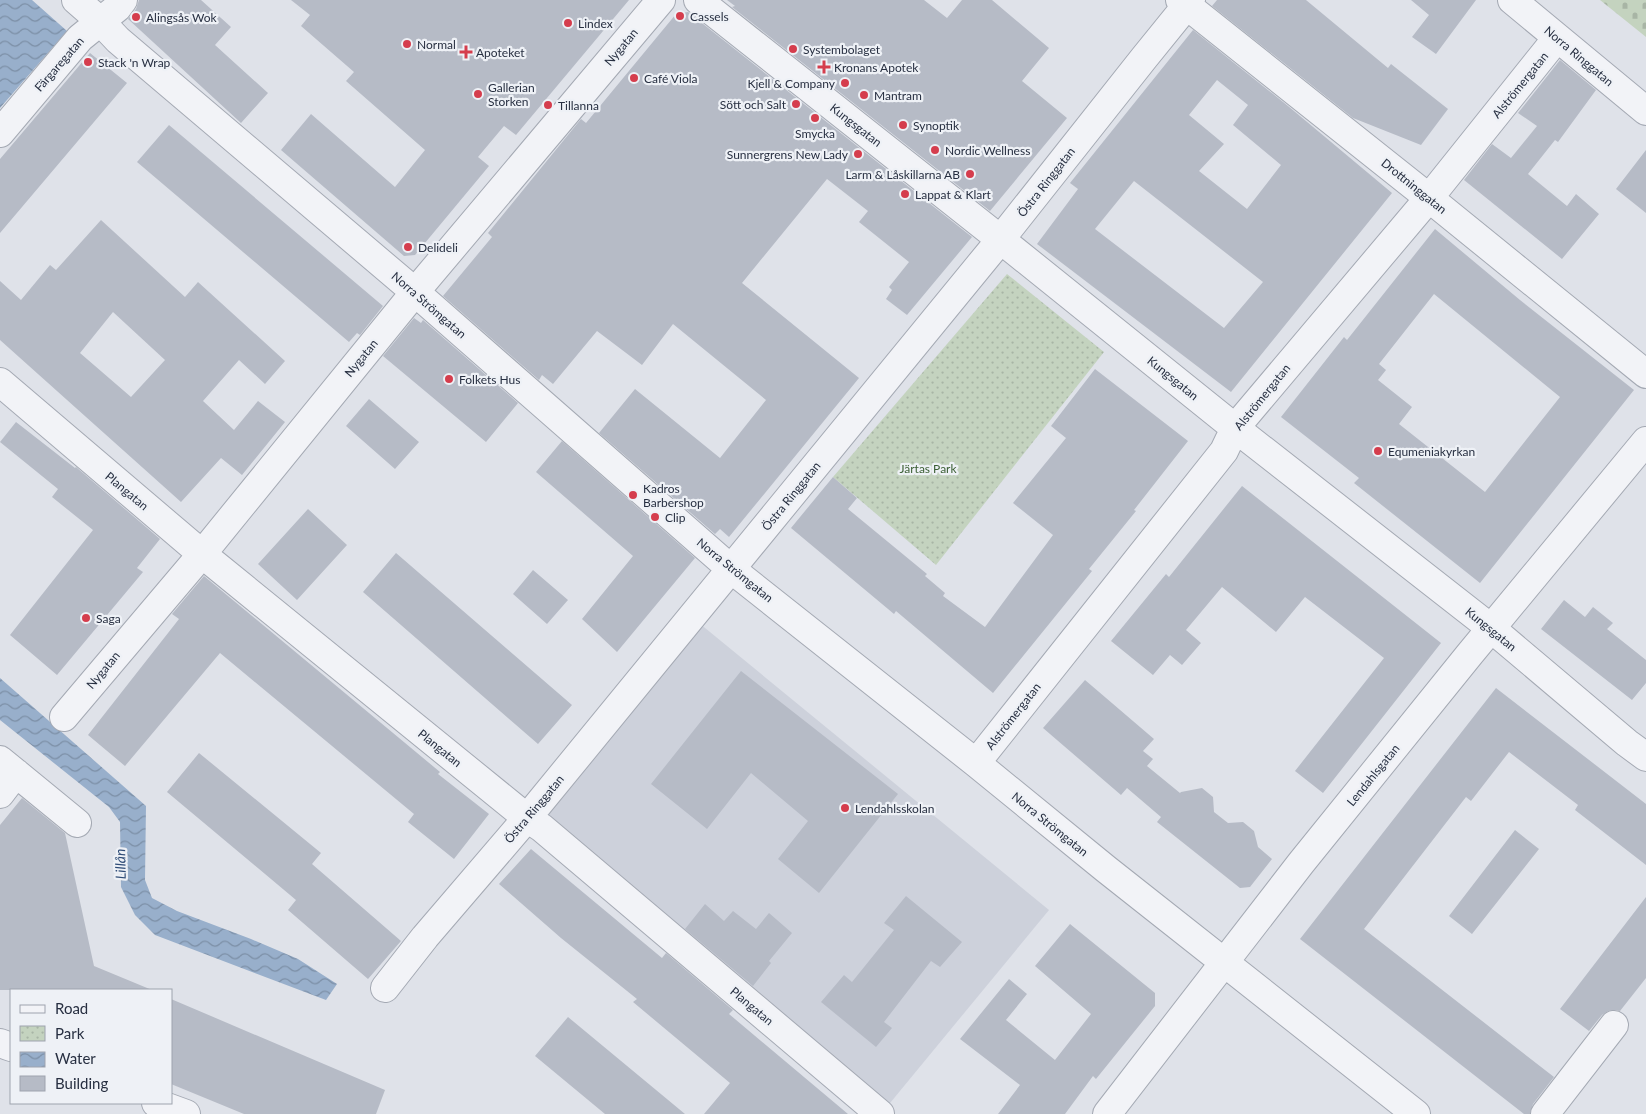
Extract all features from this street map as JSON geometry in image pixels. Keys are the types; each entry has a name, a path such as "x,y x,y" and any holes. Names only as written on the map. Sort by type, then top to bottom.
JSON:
{"street":[{"name":"Norra Strömgatan","path":"76,0 118,40 415,292 731,569 1416,1114"},
{"name":"Färgaregatan","path":"0,133 80,38 117,8 123,0"},
{"name":"Nygatan","path":"64,717 202,554 415,292 661,0"},
{"name":"Kungsgatan","path":"698,0 1235,428 1492,629 1626,743 1646,757"},
{"name":"Norra Ringgatan","path":"1512,0 1646,111"},
{"name":"Östra Ringgatan","path":"385,988 425,937 527,818 1000,239 1186,2"},
{"name":"Drottninggatan","path":"1186,2 1646,374"},
{"name":"Alströmergatan","path":"976,763 1224,450 1235,428 1429,198 1558,38"},
{"name":"Plangatan","path":"0,382 202,554 557,841 880,1114"},
{"name":"Lendahlsgatan","path":"1107,1114 1301,864 1469,655 1646,441"},
{"path":"5,776 77,824"},
{"path":"1546,1114 1614,1025"},
{"path":"159,1104 186,1114"}],"shaded area":[{"path":"688,614 1049,910 881,1114 516,824"}],"green space":[{"path":"1600,0 1646,0 1646,37"},
{"name":"Järtas Park","path":"1007,274 1104,352 936,565 833,477"}],"water":[{"path":"0,0 32,0 67,31 0,108"},
{"path":"0,678 146,806 145,880 152,898 177,911 298,959 337,984 326,1000 155,935 135,915 121,887 120,822 109,807 0,720"}],"building":[{"path":"139,0 201,0 231,27 215,45 268,93 241,123 128,19 136,9"},
{"name":"Gallerian Storken","path":"291,0 629,0 516,135 504,126 478,157 489,166 415,255 404,256 281,150 311,114 395,187 425,150 346,81 354,72 301,26 310,15"},
{"path":"727,0 924,0 947,18 962,0 992,0 1049,48 1022,81 1067,118 990,211 732,7 735,6"},
{"path":"1217,0 1306,0 1388,68 1391,64 1448,109 1421,145 1353,118 1212,6"},
{"path":"1411,0 1476,0 1436,54 1412,37 1429,15"},
{"path":"688,12 972,237 907,315 886,299 892,290 889,287 909,262 859,222 868,211 827,179 742,283 859,378 729,537 720,529 715,534 599,433 635,389 720,458 766,400 673,324 642,365 597,331 553,384 542,375 539,380 443,296 492,237 488,233 581,119 586,123 676,14"},
{"path":"1193,30 1392,193 1231,392 1037,244 1078,189 1070,183","holes":["1217,80 1248,105 1233,125 1281,165 1247,209 1199,171 1224,144 1189,115","1134,181 1263,282 1224,328 1095,229"]},
{"path":"90,53 127,83 0,233 0,159"},
{"path":"1560,60 1596,90 1558,142 1555,140 1528,174 1567,206 1576,194 1599,214 1562,259 1464,180 1492,144 1511,158 1537,126 1518,113"},
{"path":"169,125 383,306 360,335 357,333 349,342 137,162"},
{"path":"1646,150 1646,213 1616,189"},
{"path":"101,220 185,297 198,282 285,361 265,384 239,360 203,401 234,430 258,401 285,422 242,475 221,458 181,502 0,340 0,281 21,300 50,265 56,270","holes":["113,312 165,360 131,397 80,353"]},
{"path":"1435,229 1520,300 1634,390 1480,583 1354,483 1359,478 1281,417 1344,337 1347,340","holes":["1434,294 1560,397 1485,492 1399,424 1412,407 1378,380 1386,370 1379,364"]},
{"name":"Folkets Hus","path":"414,318 421,323 423,320 518,403 486,442 383,356"},
{"path":"1095,369 1188,441 1134,510 1136,511 1089,569 1092,571 993,693 896,611 894,614 791,528 833,477 857,498 848,509 927,574 925,576 945,593 943,596 985,627 1053,535 1013,503 1066,438 1051,426"},
{"path":"369,399 419,442 395,469 346,426"},
{"path":"16,422 76,467 160,539 137,568 143,572 57,675 10,635 93,530 52,497 58,489 0,442"},
{"path":"562,441 695,558 617,652 582,619 633,556 536,472"},
{"path":"1242,486 1441,643 1323,793 1295,771 1384,658 1305,597 1276,632 1222,587 1186,630 1201,643 1182,665 1170,655 1153,675 1111,641 1166,574 1169,577"},
{"path":"308,509 347,545 297,600 258,564"},
{"path":"396,553 572,705 538,744 363,592"},
{"path":"533,570 568,600 547,624 513,594"},
{"path":"204,576 440,772 438,774 489,814 454,859 408,822 414,814 220,653 125,766 88,735 179,619 172,614"},
{"path":"1564,600 1585,617 1593,607 1613,623 1607,629 1646,660 1646,683 1632,700 1541,629"},
{"path":"741,671 898,794 819,893 778,859 808,821 751,773 707,829 651,784"},
{"path":"1085,680 1154,739 1143,751 1153,759 1147,766 1180,793 1202,788 1213,797 1214,812 1228,823 1243,822 1254,831 1258,847 1272,859 1250,887 1240,888 1157,822 1161,817 1127,788 1121,795 1043,728"},
{"path":"1496,688 1646,804 1646,865 1575,810 1578,805 1509,752 1471,801 1466,797 1364,929 1554,1077 1533,1104 1530,1114 1524,1114 1300,939"},
{"path":"199,753 321,853 312,864 401,941 368,979 288,910 296,900 167,792"},
{"path":"22,798 65,833 94,966 150,989 0,990 0,825"},
{"path":"1515,830 1539,849 1472,934 1449,916"},
{"path":"531,849 662,958 666,953 733,1010 729,1014 848,1114 704,1114 730,1083 633,1002 637,999 561,938 499,884"},
{"path":"906,896 962,942 940,967 931,961 884,1022 892,1028 876,1047 821,1002 844,975 852,982 894,930 884,923"},
{"path":"1646,897 1646,978 1620,1011 1608,1011 1602,1015 1589,1031 1560,1009"},
{"path":"705,904 724,921 733,911 756,929 769,913 792,933 769,961 771,963 753,986 685,929"},
{"path":"1070,924 1155,993 1155,1006 1096,1079 1093,1076 1065,1114 998,1114 1020,1085 960,1039 1009,979 1027,994 1006,1020 1055,1060 1091,1014 1035,966"},
{"path":"172,999 385,1090 376,1114 244,1114 172,1084"},
{"path":"568,1017 685,1114 605,1114 535,1056"}],"place":[{"name":"Cassels","path":"680,16"},
{"name":"Alingsås Wok","path":"136,17"},
{"name":"Lindex","path":"568,23"},
{"name":"Normal","path":"407,44"},
{"name":"Systembolaget","path":"793,49"},
{"name":"Apoteket","path":"466,52"},
{"name":"Stack 'n Wrap","path":"88,62"},
{"name":"Kronans Apotek","path":"824,67"},
{"name":"Café Viola","path":"634,78"},
{"name":"Kjell & Company","path":"845,83"},
{"name":"Gallerian Storken","path":"478,94"},
{"name":"Mantram","path":"864,95"},
{"name":"Sött och Salt","path":"796,104"},
{"name":"Tillanna","path":"548,105"},
{"name":"Smycka","path":"815,118"},
{"name":"Synoptik","path":"903,125"},
{"name":"Nordic Wellness","path":"935,150"},
{"name":"Sunnergrens New Lady","path":"858,154"},
{"name":"Larm & Låskillarna AB","path":"970,174"},
{"name":"Lappat & Klart","path":"905,194"},
{"name":"Delideli","path":"408,247"},
{"name":"Folkets Hus","path":"449,379"},
{"name":"Equmeniakyrkan","path":"1378,451"},
{"name":"Kadros Barbershop","path":"633,495"},
{"name":"Clip","path":"655,517"},
{"name":"Saga","path":"86,618"},
{"name":"Lendahlsskolan","path":"845,808"}],"water label":[{"name":"Lillån","path":"120,864"}]}
